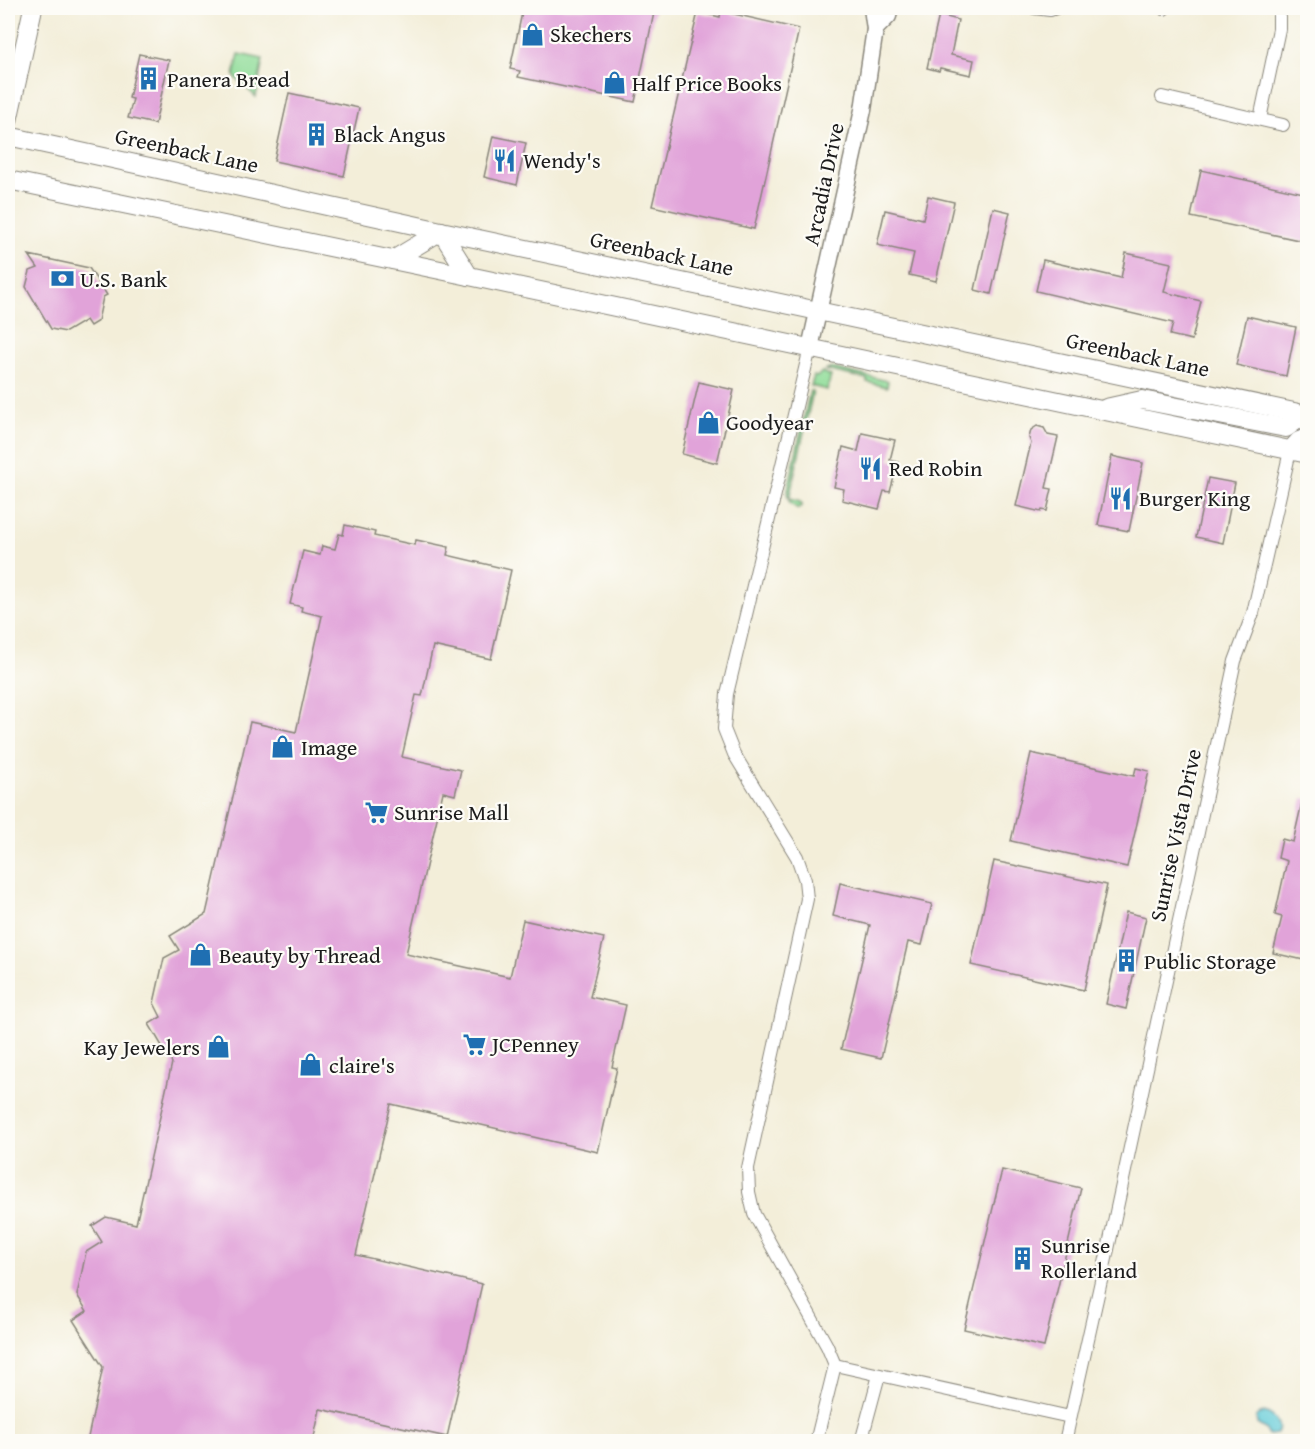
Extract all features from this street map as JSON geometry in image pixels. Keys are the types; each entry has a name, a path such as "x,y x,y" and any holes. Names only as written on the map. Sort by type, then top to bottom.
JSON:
{"main road":[{"path":"8,121 33,8"},
{"name":"Greenback Lane","path":"8,136 441,231 1306,415"},
{"path":"8,180 1299,453 1299,441 1308,438"},
{"path":"393,260 441,231 469,276"},
{"path":"1098,410 1142,400 1286,428 1306,415"}],"street":[{"name":"Arcadia Drive","path":"810,348 863,110 875,29 872,8"},
{"name":"Arcadia Drive","path":"875,29 888,16 890,8"},
{"path":"1034,8 1050,10 1056,8"},
{"path":"1260,119 1279,29 1279,8"},
{"path":"1162,97 1283,125"},
{"path":"810,348 727,694 724,729 734,754 797,857 805,880 807,899 748,1168 749,1191 754,1214 827,1346 835,1365 816,1442"},
{"name":"Sunrise Vista Drive","path":"1065,1442 1235,661 1253,613 1299,453"},
{"path":"835,1365 1070,1417"},
{"path":"861,1442 879,1375"}],"green space":[{"path":"239,54 263,59 256,97 234,76"},
{"path":"832,368 888,381 887,387 867,382 867,379 826,370"},
{"path":"822,372 831,376 827,390 811,386 814,376 817,377"},
{"path":"810,391 813,391 789,499 800,502 802,505 798,509 790,503 787,494"}],"water":[{"path":"1264,1412 1276,1420 1277,1434 1269,1435 1257,1424 1256,1417"}],"building":[{"path":"523,8 655,8 635,102 518,77 520,71 510,69"},
{"path":"721,11 799,29 754,229 652,206 698,12 720,17"},
{"path":"939,15 958,20 951,55 974,60 971,75 940,68 939,71 927,68"},
{"name":"Panera Bread","path":"139,54 169,60 155,124 128,118 133,99 129,98"},
{"name":"Black Angus","path":"289,93 359,108 344,176 274,161"},
{"name":"Wendy's","path":"493,136 526,143 517,185 484,177"},
{"path":"1201,170 1308,194 1308,242 1191,217"},
{"path":"928,196 954,202 936,281 909,275 914,253 877,245 885,210 923,219"},
{"path":"993,208 1010,212 991,294 975,290"},
{"path":"1126,253 1171,263 1164,292 1201,301 1192,340 1170,335 1173,323 1036,291 1043,260 1121,278"},
{"name":"U.S. Bank","path":"29,255 89,268 107,295 103,297 98,321 90,326 86,320 66,332 51,329 26,287 30,271 38,268"},
{"path":"1247,316 1296,327 1286,376 1236,365"},
{"name":"Goodyear","path":"699,382 734,390 717,463 682,454"},
{"path":"1037,426 1044,428 1048,435 1058,437 1046,488 1052,489 1047,511 1042,510 1041,512 1016,506 1031,443 1029,438 1031,430"},
{"name":"Red Robin","path":"862,433 895,440 890,460 898,462 890,492 884,491 879,509 842,500 844,489 834,487 843,447 858,451"},
{"path":"1112,456 1143,463 1129,531 1098,525"},
{"path":"1208,478 1235,483 1223,543 1196,537"},
{"name":"Sunrise Mall","path":"345,525 375,532 374,536 415,545 416,540 449,547 447,555 511,570 491,659 433,646 422,696 416,695 402,757 461,770 455,795 443,792 406,954 510,977 523,920 604,938 590,997 626,1005 612,1067 617,1068 598,1152 391,1104 356,1255 482,1284 447,1437 320,1409 313,1442 87,1442 103,1367 73,1320 87,1311 77,1295 86,1252 102,1242 92,1226 106,1217 136,1224 172,1063 149,1024 161,1017 154,1003 164,958 179,950 170,936 206,914 250,722 296,732 322,616 301,611 302,607 290,604 303,551 320,555 322,546 335,549 339,534 343,535"},
{"path":"1031,753 1134,776 1136,768 1149,771 1127,867 1011,841"},
{"path":"1303,798 1308,799 1308,961 1273,953 1282,917 1275,915 1287,861 1278,858 1282,839 1293,842"},
{"path":"994,861 1107,885 1084,990 971,965"},
{"path":"840,883 932,904 922,945 908,942 881,1058 841,1049 870,925 833,916"},
{"name":"Public Storage","path":"1126,912 1146,917 1126,1009 1106,1004"},
{"name":"Sunrise Rollerland","path":"1002,1170 1081,1188 1044,1347 964,1329"}],"place":[{"name":"Skechers","path":"532,34"},
{"name":"Panera Bread","path":"149,79"},
{"name":"Half Price Books","path":"614,83"},
{"name":"Black Angus","path":"316,134"},
{"name":"Wendy's","path":"505,160"},
{"name":"U.S. Bank","path":"62,279"},
{"name":"Goodyear","path":"708,422"},
{"name":"Red Robin","path":"871,468"},
{"name":"Burger King","path":"1121,498"},
{"name":"Image","path":"283,747"},
{"name":"Sunrise Mall","path":"376,812"},
{"name":"Beauty by Thread","path":"201,955"},
{"name":"Public Storage","path":"1126,961"},
{"name":"JCPenney","path":"474,1044"},
{"name":"Kay Jewelers","path":"218,1047"},
{"name":"claire's","path":"311,1065"},
{"name":"Sunrise Rollerland","path":"1023,1258"}]}
